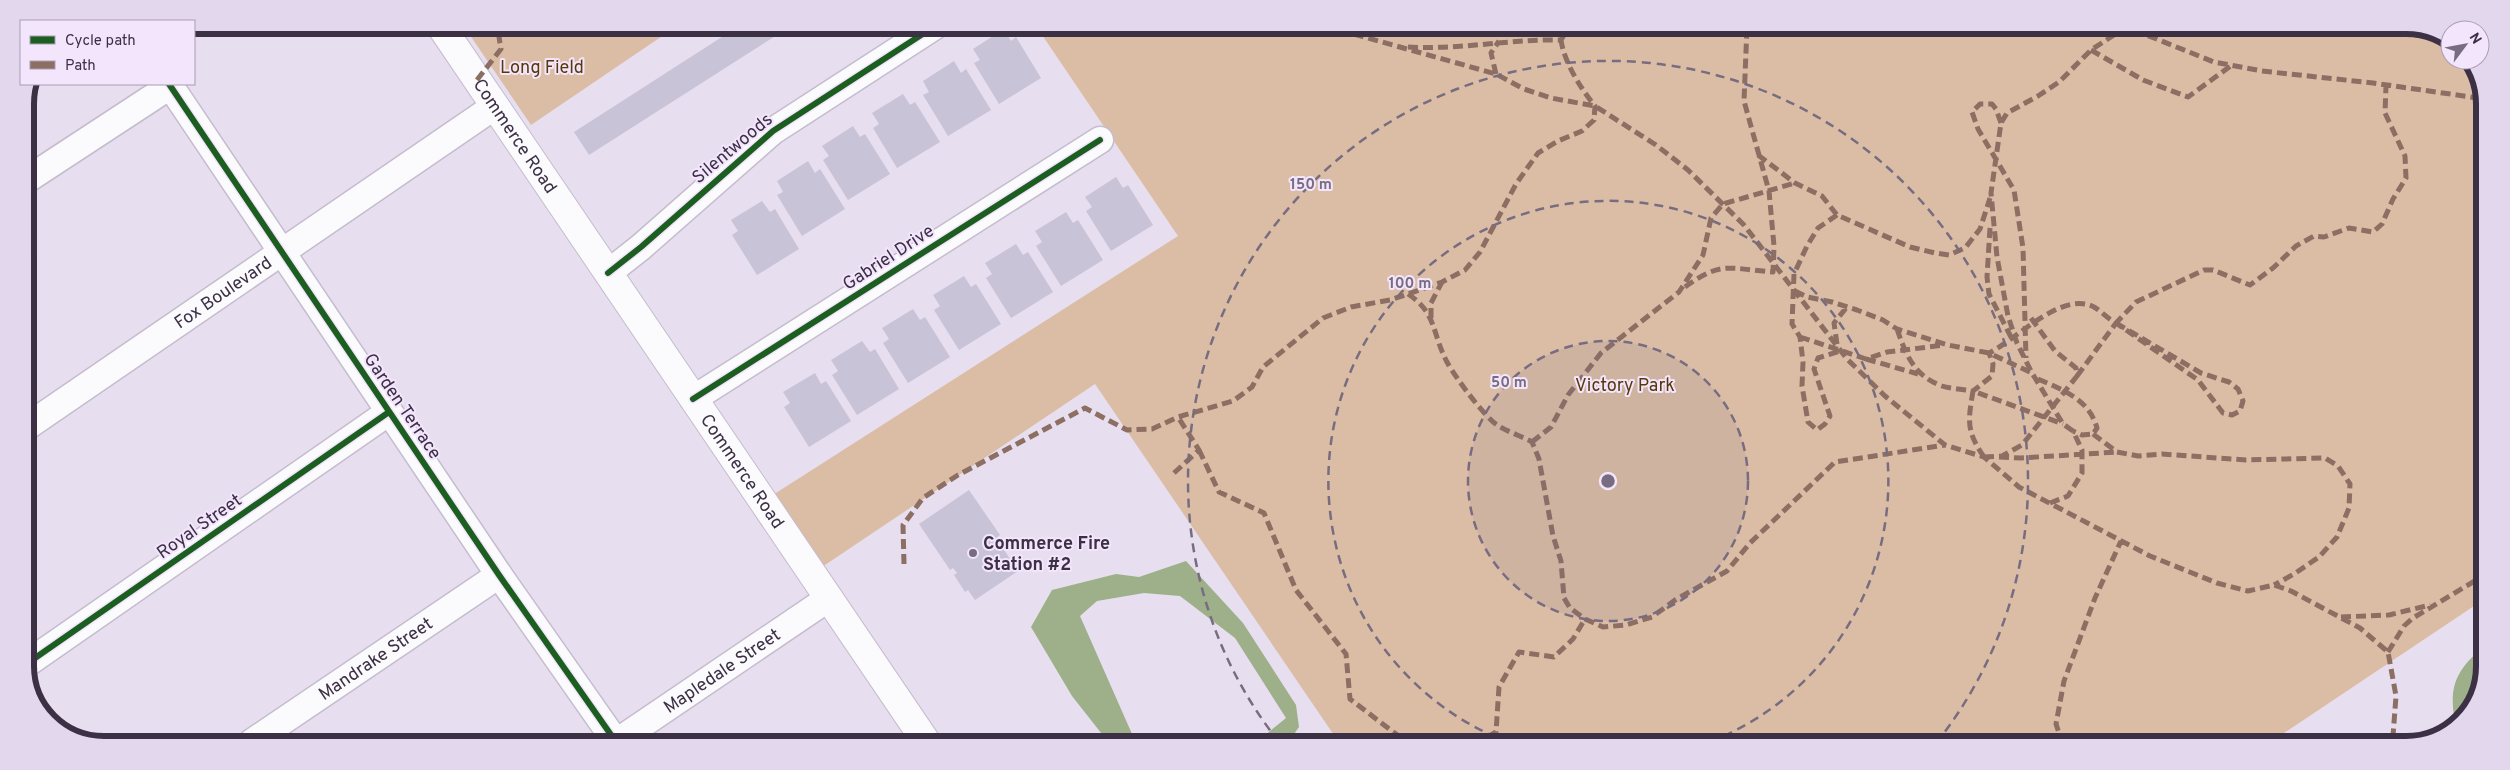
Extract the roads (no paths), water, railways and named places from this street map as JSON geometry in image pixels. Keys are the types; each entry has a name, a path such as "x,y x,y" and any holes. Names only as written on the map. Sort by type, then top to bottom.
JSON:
{"main road":[{"name":"Commerce Road","path":"446,34 922,736"}],"street":[{"name":"Silentwoods","path":"608,273 773,131 923,34"},
{"path":"34,175 170,85"},
{"name":"Garden Terrace","path":"170,85 499,575 611,736"},
{"name":"Fox Boulevard","path":"34,422 494,106"},
{"name":"Gabriel Drive","path":"693,399 1100,140"},
{"name":"Royal Street","path":"34,659 389,412"},
{"name":"Mandrake Street","path":"261,736 499,575"},
{"name":"Mapledale Street","path":"626,736 829,598"}],"place":[{"name":"Commerce Fire Station #2","path":"973,553"}],"park label":[{"name":"Long Field","path":"542,67"},
{"name":"Victory Park","path":"1625,385"}]}
